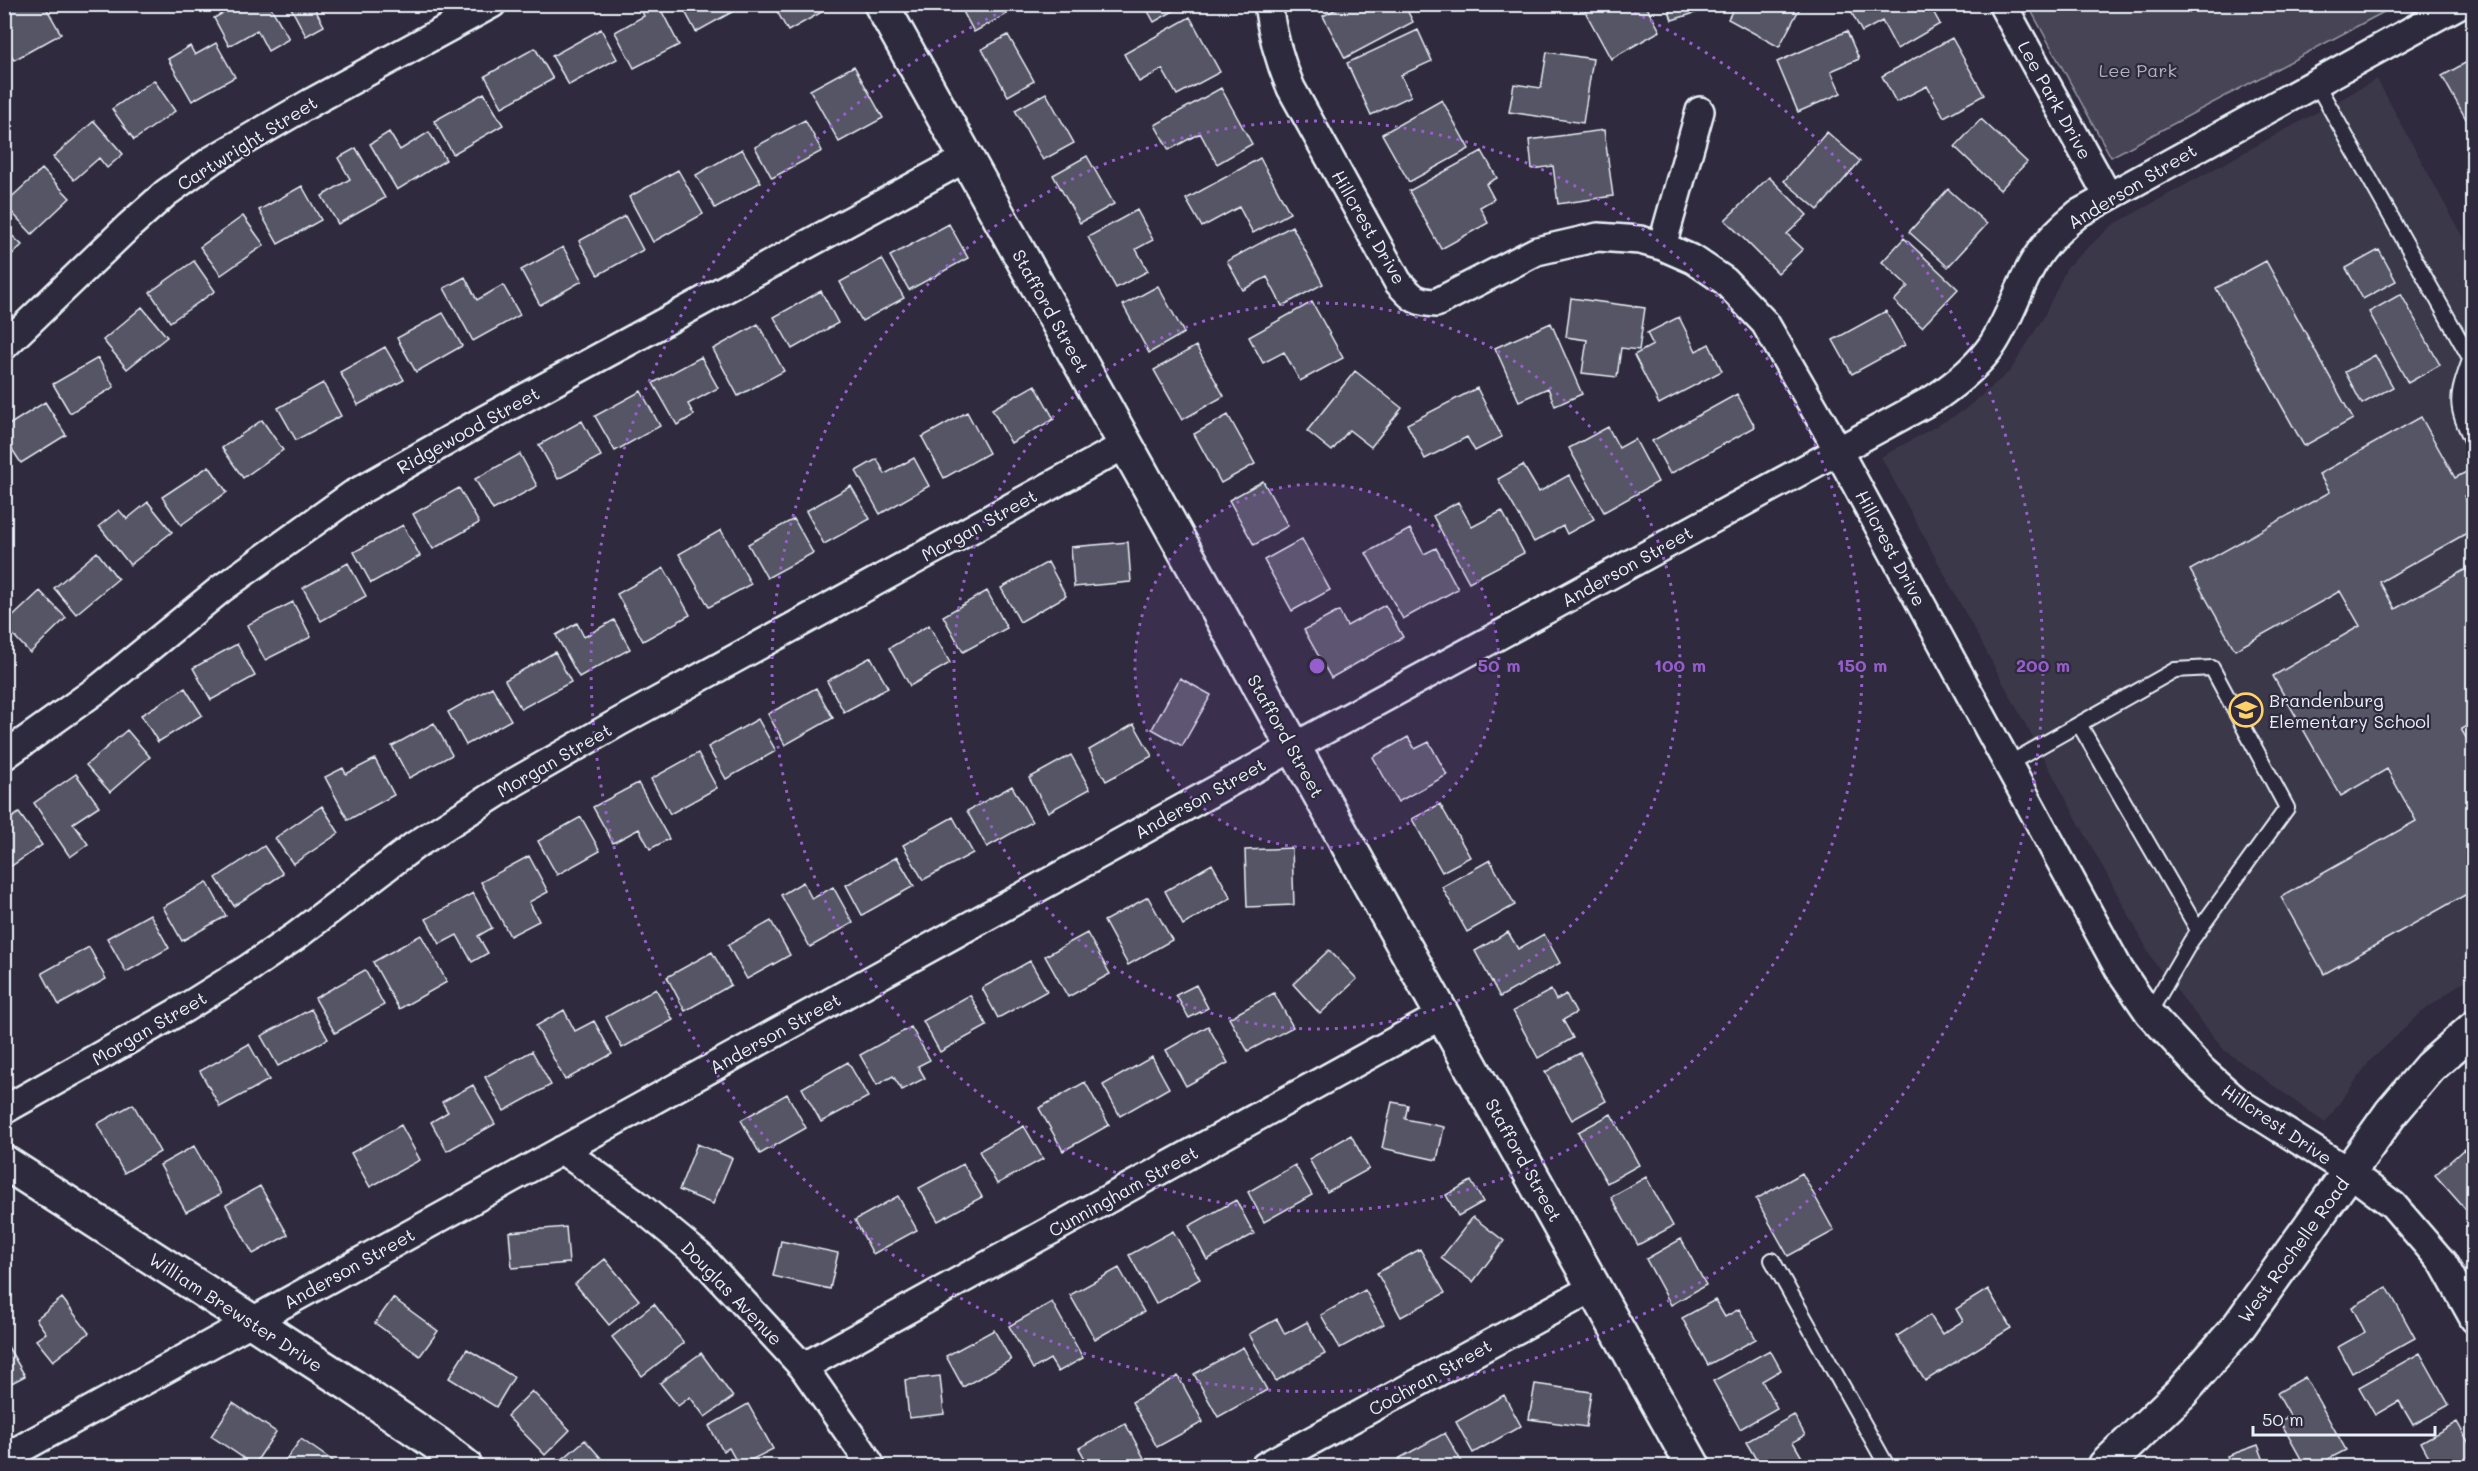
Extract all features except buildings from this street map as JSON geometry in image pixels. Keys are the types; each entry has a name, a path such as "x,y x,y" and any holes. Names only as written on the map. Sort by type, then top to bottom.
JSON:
{"street":[{"name":"Cartwright Street","path":"4,346 129,226 166,193 212,160 312,102 492,4"},
{"name":"Stafford Street","path":"881,4 1693,1467"},
{"name":"Hillcrest Drive","path":"1268,4 1271,30 1279,61 1291,88 1398,282 1412,297 1420,302 1436,303 1538,251 1563,244 1598,237 1640,240 1662,246 1694,260 1725,281 1765,323 1838,451 2119,969 2149,1013 2202,1070 2238,1102 2349,1172 2393,1205 2443,1263 2474,1319"},
{"name":"Lee Park Drive","path":"2002,4 2108,196"},
{"name":"Anderson Street","path":"4,1458 1292,748 1935,398 1959,382 1992,346 2032,264 2063,226 2079,213 2460,4"},
{"path":"1662,246 1700,111"},
{"name":"Ridgewood Street","path":"4,756 102,686 221,589 352,495 495,414 966,158"},
{"name":"Morgan Street","path":"4,1110 185,1008 249,968 296,936 414,846 513,783 619,722 1125,445"},
{"name":"Cunningham Street","path":"803,1367 1442,1015"},
{"name":"West Rochelle Road","path":"2104,1467 2182,1392 2239,1326 2391,1113 2430,1067 2474,1028"},
{"name":"Douglas Avenue","path":"562,1150 633,1201 701,1257 803,1367 861,1450 870,1467"},
{"name":"William Brewster Drive","path":"4,1162 362,1393 437,1444 465,1467"},
{"name":"Cochran Street","path":"1264,1467 1595,1287"}],"lane":[{"path":"2316,83 2472,363 2457,404 2460,416 2474,444"},
{"path":"2008,764 2175,670 2212,668 2287,808 2198,930 2149,1013"},
{"path":"2079,724 2198,930"},
{"path":"1772,1260 1887,1467"}],"shaded area":[{"name":"Brandenburg Elementary School","path":"2377,79 2473,256 2473,975 2421,1013 2370,1061 2325,1123 2224,1050 2154,962 1881,457 1963,411 2010,371 2043,318 2067,267 2111,226"}],"green space":[{"name":"Lee Park","path":"2028,5 2397,5 2111,157"}],"place":[{"name":"Brandenburg Elementary School","path":"2246,710"}]}
